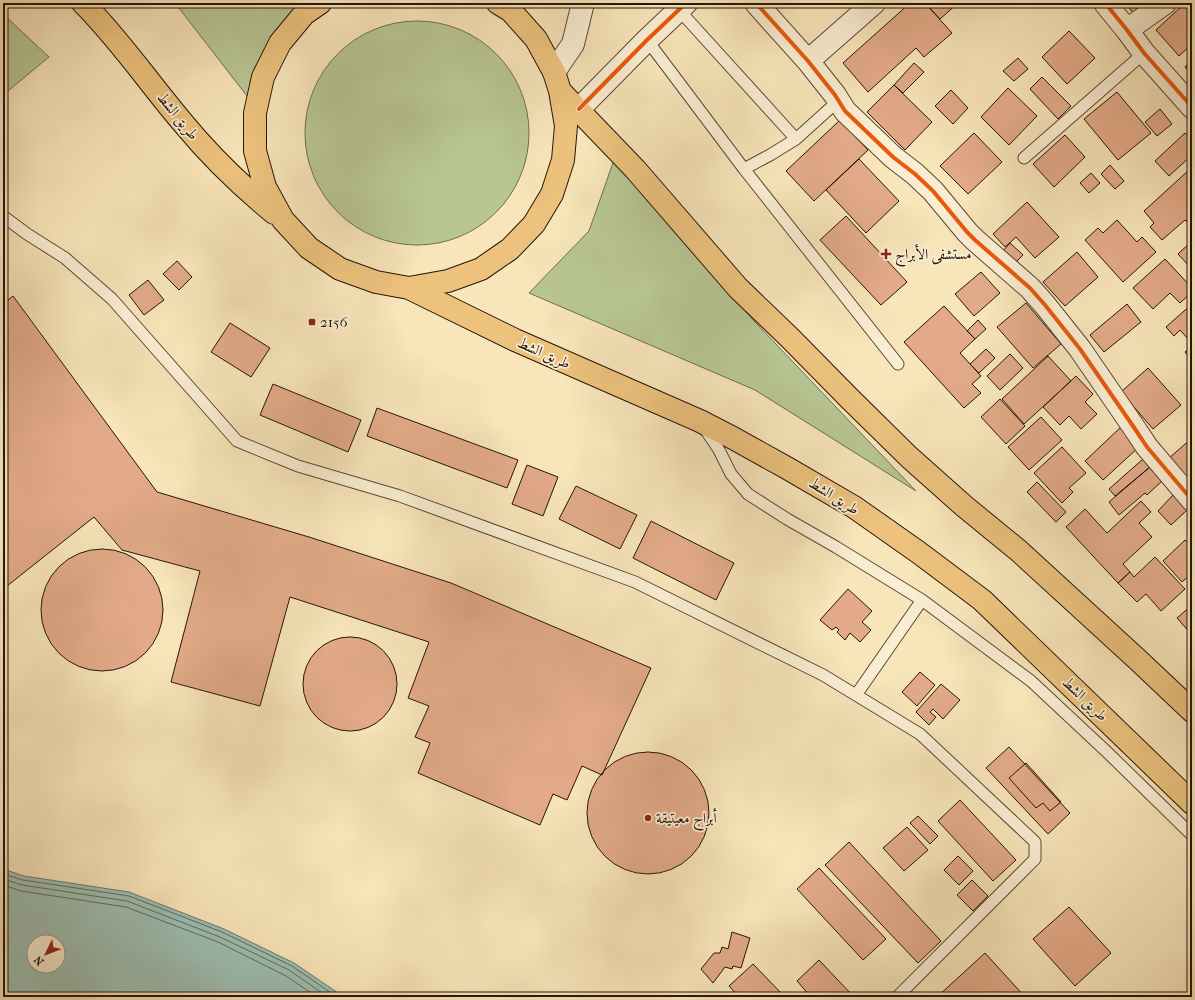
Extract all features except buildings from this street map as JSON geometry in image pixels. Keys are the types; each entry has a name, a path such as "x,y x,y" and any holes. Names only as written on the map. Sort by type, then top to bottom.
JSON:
{"highway":[{"name":"طريق الشط","path":"83,3 121,44 182,122 213,157 247,190 283,220"},
{"path":"320,3 304,14 280,43 263,76 255,113 256,151 265,187 283,220 309,248 340,268 376,282 409,288 448,281 481,269 510,250 534,224 552,194 563,160 566,126 557,81"},
{"path":"498,3 511,11 536,39 557,81 579,109 635,169 738,288 909,457 964,506 1024,556 1192,711"},
{"name":"طريق الشط","path":"409,288 515,340 700,421 787,468 854,507 918,552 982,600 1192,803"}],"street":[{"path":"557,81 572,44 583,3"},
{"path":"756,3 808,61 835,95 845,111 893,157 915,174 933,191 967,232 987,252 1009,268 1045,305 1080,349 1147,447 1192,500"},
{"path":"808,61 874,3"},
{"path":"1104,3 1144,53 1192,107"},
{"path":"1127,30 1165,3"},
{"path":"579,109 682,7"}],"lane":[{"path":"682,7 796,139"},
{"path":"647,40 744,168 898,364"},
{"path":"1024,158 1144,53"},
{"path":"744,168 770,155 796,139 838,101"},
{"path":"3,216 27,234 65,258 112,299 237,441 298,466 400,496 636,582 823,675 920,734 1035,842 1035,859 897,997"},
{"path":"700,421 719,450 731,474 748,494 922,600 1031,680 1192,835"},
{"path":"856,695 922,600"}],"green space":[{"path":"175,3 308,3 271,41 247,96"},
{"path":"3,14 49,57 3,95"},
{"path":"417,21 439,23 460,30 479,40 496,54 510,71 520,90 527,111 529,133 527,155 520,176 510,195 496,212 479,226 460,236 439,243 417,245 395,243 374,236 355,226 338,212 324,195 314,176 307,155 305,133 307,111 314,90 324,71 338,54 355,40 374,30 395,23"},
{"path":"614,160 755,322 916,491 755,390 529,293 589,231"}],"water":[{"path":"3,869 24,876 129,892 224,929 294,963 344,997 3,997"}],"cycle path":[{"path":"579,109 686,3"},
{"path":"756,3 808,61 835,95 845,111 893,157 915,174 933,191 967,232 1030,288 1045,305 1080,349 1147,447 1192,500"},
{"path":"1105,3 1144,53 1192,107"}],"place":[{"name":"مستشفى الأبراج","path":"886,254"},
{"name":"2156","path":"312,322"},
{"name":"أبراج معيتيقة","path":"648,818"}]}
